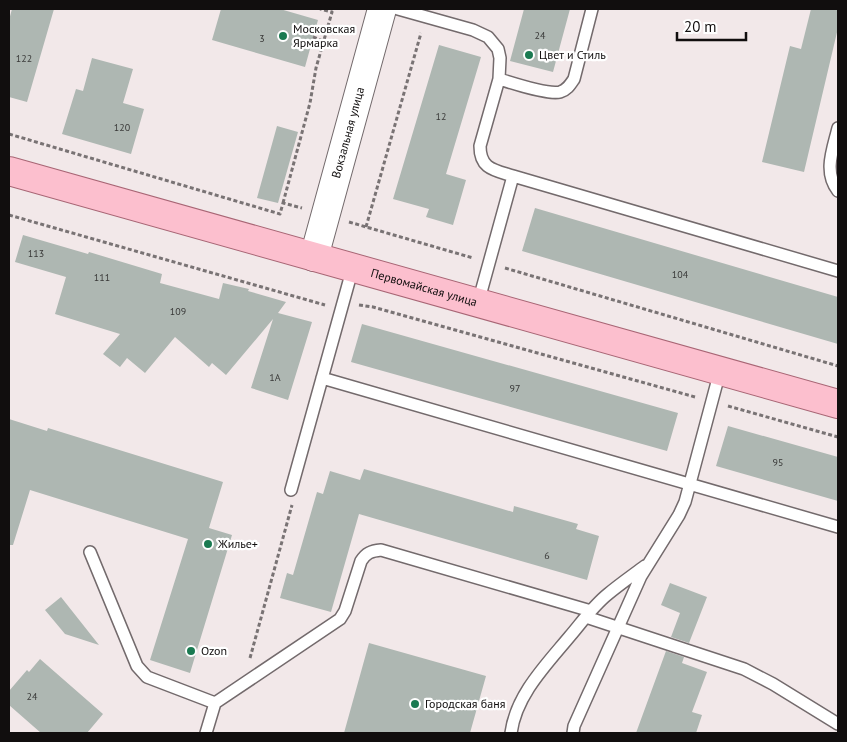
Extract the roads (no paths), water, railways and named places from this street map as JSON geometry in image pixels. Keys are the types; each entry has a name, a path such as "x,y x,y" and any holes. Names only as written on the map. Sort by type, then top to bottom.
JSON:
{"main road":[{"name":"Вокзальная улица","path":"314,257 382,9"},
{"name":"Первомайская улица","path":"9,171 838,404"}],"lane":[{"path":"398,9 473,30 488,37 498,49 500,58 499,79 480,146 480,156 484,164 492,170 838,271"},
{"path":"499,79 550,92 560,92 568,88 574,79 592,9"},
{"path":"838,128 830,160 832,181 838,191"},
{"path":"478,303 513,176"},
{"path":"291,490 353,268"},
{"path":"573,733 574,726 648,564 679,515 690,484 720,371"},
{"path":"322,378 838,527"},
{"path":"206,733 216,703 340,619 345,611 361,561 365,555 373,550 381,550 588,614 618,627 744,670 773,684 838,724"},
{"path":"90,552 137,666 147,677 216,703"},
{"path":"509,730 520,705 538,675 588,614 608,594 648,564"}],"place":[{"name":"Московская Ярмарка","path":"283,36"},
{"name":"Цвет и Стиль","path":"529,55"},
{"name":"Жилье+","path":"208,544"},
{"name":"Ozon","path":"191,651"},
{"name":"Городская баня","path":"415,704"}]}
